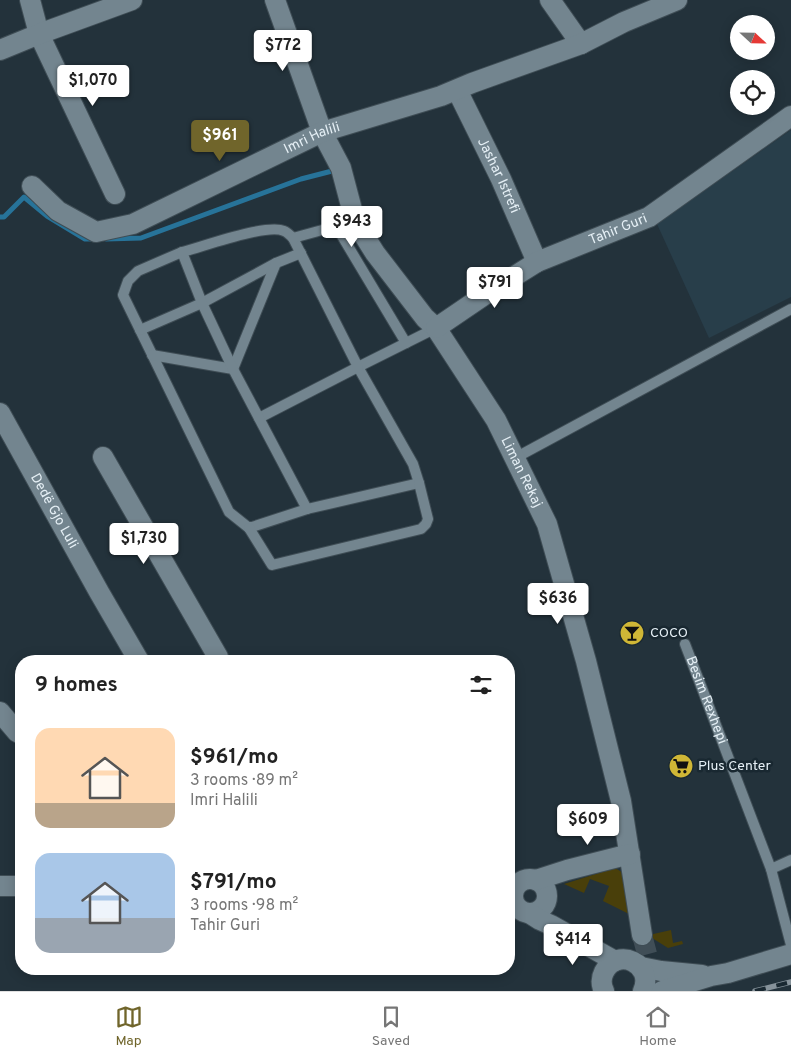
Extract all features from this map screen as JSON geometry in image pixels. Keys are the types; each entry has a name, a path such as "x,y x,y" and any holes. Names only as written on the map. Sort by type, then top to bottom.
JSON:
{"street":[{"path":"30,0 40,34 115,194"},
{"path":"0,50 132,0"},
{"name":"Liman Rekaj","path":"275,0 322,132 342,168 355,221 375,253 425,318 436,328 496,420 548,524 586,660 621,801 642,935"},
{"path":"550,0 581,44"},
{"name":"Imri Halili","path":"32,186 58,211 96,232 133,224 322,132 441,96 581,44 624,22 677,0"},
{"name":"Jashar Istrefi","path":"457,90 501,178 537,262"},
{"name":"Tahir Guri","path":"436,328 537,262 649,217 791,116"},
{"name":"Dedë Gjo Luli","path":"0,413 136,655"},
{"path":"103,457 216,655"},
{"path":"0,712 15,730"},
{"path":"615,961 540,920 525,898 556,873 630,854"},
{"path":"0,886 15,886"},
{"path":"569,935 582,950 602,987"},
{"path":"662,991 791,954"},
{"path":"602,987 605,970 609,964 622,959 629,960 641,967 661,971 711,976"},
{"path":"641,967 646,980 643,991"}],"lane":[{"path":"293,238 355,221"},
{"path":"336,226 406,343"},
{"path":"274,229 284,230 293,238 358,367 414,464 428,519 421,529 272,565 249,528 229,512 123,295 128,281 138,270 182,252 242,234 274,229"},
{"path":"182,252 202,303 233,369 307,509"},
{"path":"140,330 202,303 276,263 301,253"},
{"path":"233,369 276,263"},
{"path":"515,458 791,309"},
{"path":"259,418 436,328"},
{"path":"152,355 233,369"},
{"path":"249,528 307,509 419,483"},
{"name":"Besim Rexhepi","path":"685,644 771,869 791,945"},
{"path":"771,869 791,860"}],"shaded area":[{"path":"791,130 791,297 709,338 657,224"},
{"path":"615,868 635,880 649,935 671,930 673,943 682,941 683,944 668,948 649,936 631,915 603,901 609,886 590,879 584,893 564,884"}],"waterway":[{"path":"106,239 141,238 301,179 336,170"},
{"path":"0,217 4,217 24,197 47,216 85,239 93,239"}],"tunnel":[{"path":"642,935 655,984"}],"railway":[{"path":"755,991 791,982"}],"place":[{"name":"COCO","path":"632,633"},
{"name":"Plus Center","path":"681,766"}]}
